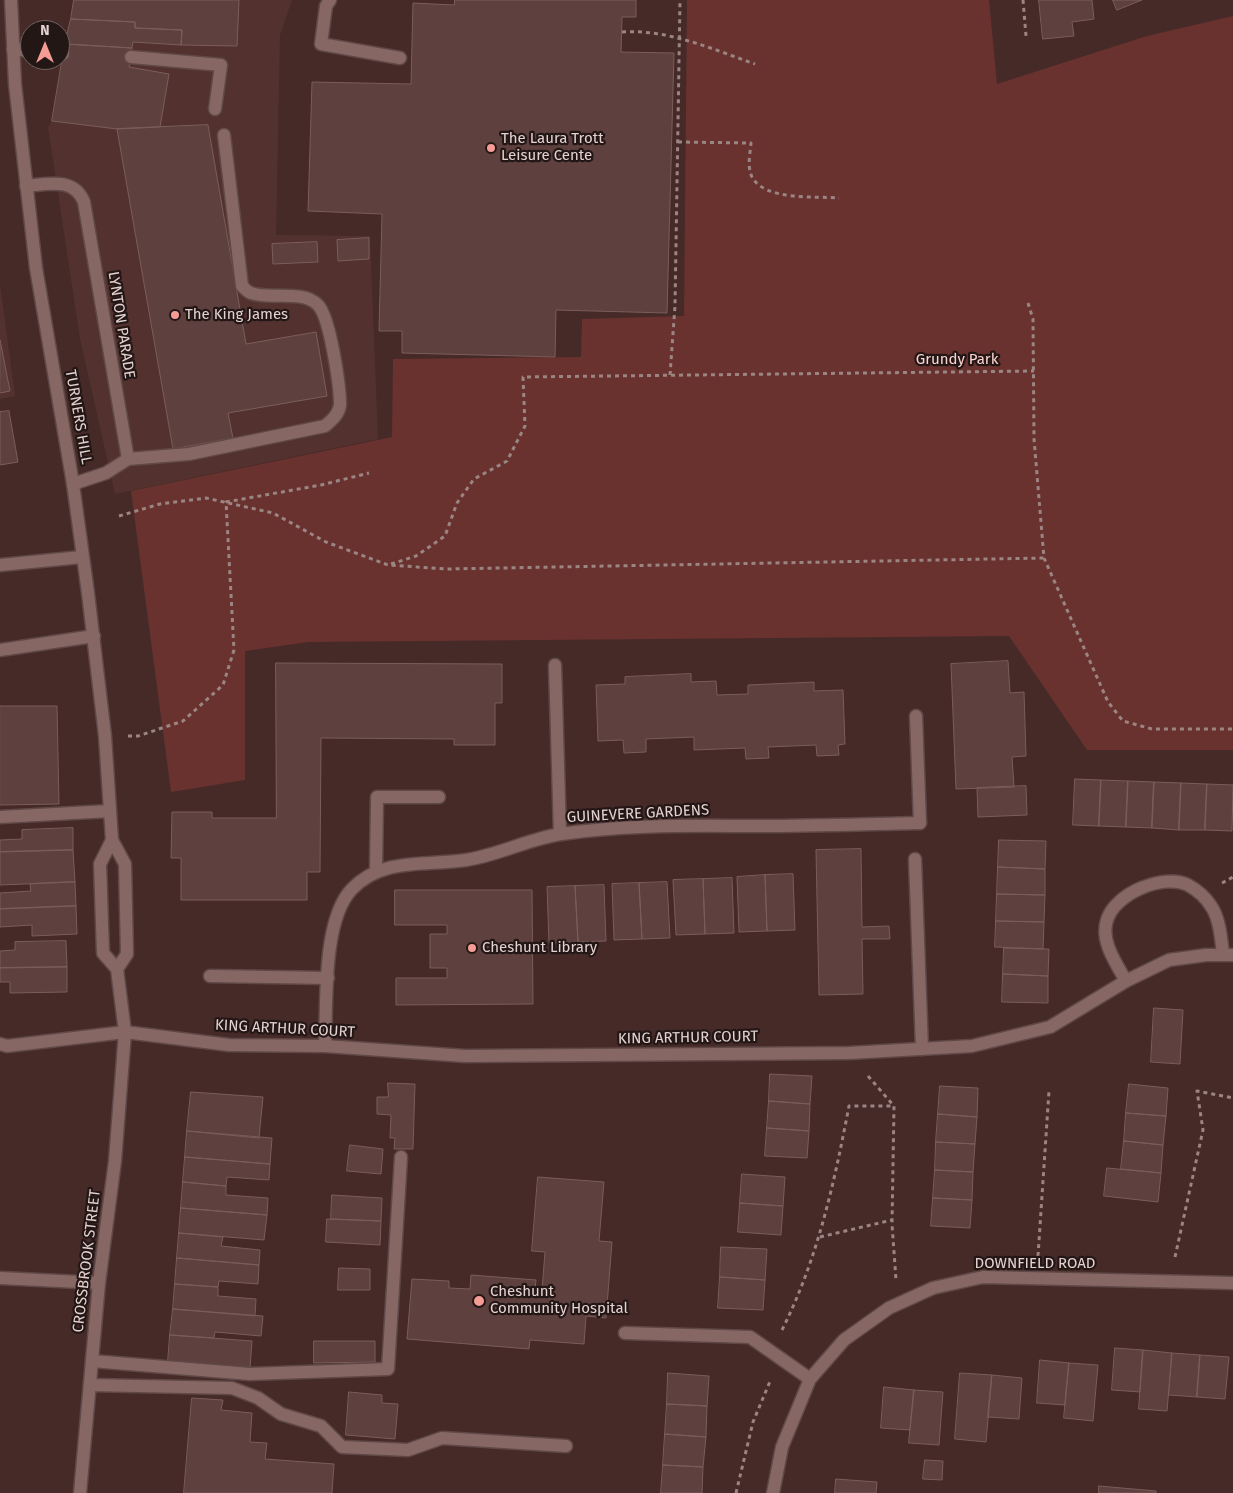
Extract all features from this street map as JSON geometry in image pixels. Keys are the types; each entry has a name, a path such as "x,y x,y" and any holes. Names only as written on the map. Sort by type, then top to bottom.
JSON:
{"street":[{"name":"TURNERS HILL","path":"11,0 13,49 26,186 36,268 73,484 94,636 105,736 112,840 126,864 127,954 117,969"},
{"path":"330,0 326,6 321,44 400,58"},
{"path":"13,49 20,50"},
{"path":"131,57 221,65 215,109"},
{"path":"73,484 106,473 128,459 190,454 325,426 335,418 340,406 330,335 325,316 317,304 298,297 250,293 242,286 224,135"},
{"name":"LYNTON PARADE","path":"26,186 66,184 80,193 84,202 128,459"},
{"path":"0,565 82,557"},
{"path":"0,650 94,636"},
{"path":"555,665 560,834"},
{"name":"GUINEVERE GARDENS","path":"325,1046 330,941 335,918 351,890 376,871 408,864 468,860 560,834 657,826 920,823 916,716"},
{"path":"376,871 377,797 439,797"},
{"path":"0,817 110,811"},
{"path":"112,840 100,864 103,953 117,969 125,1032"},
{"path":"915,859 922,1049"},
{"path":"1126,981 1109,951 1106,934 1107,920 1124,896 1139,888 1171,883 1187,884 1201,894 1212,906 1228,955"},
{"name":"KING ARTHUR COURT","path":"0,1044 6,1046 125,1032 229,1045 325,1046 465,1056 849,1053 972,1046 1050,1027 1126,981 1169,960 1228,955"},
{"path":"210,976 328,978"},
{"name":"CROSSBROOK STREET","path":"80,1493 99,1283 115,1161 125,1032"},
{"path":"92,1361 250,1374 388,1368 401,1157"},
{"name":"DOWNFIELD ROAD","path":"773,1493 782,1447 810,1379 844,1340 900,1303 932,1288 983,1277 1233,1283"},
{"path":"0,1278 99,1283"},
{"path":"625,1333 750,1337 810,1379"},
{"path":"90,1385 232,1388 258,1398 281,1414 321,1426 342,1447 408,1450 442,1438 566,1446"}],"path":[{"path":"670,376 675,306 680,0"},
{"path":"1023,0 1026,36"},
{"path":"622,32 644,31 680,38 755,64"},
{"path":"678,142 751,143 749,168 753,178 767,192 839,198"},
{"path":"1028,303 1033,319 1034,439 1044,558 1108,702 1123,721 1152,729 1233,729"},
{"path":"388,564 416,556 445,536 456,503 474,479 507,461 526,426 523,377 1034,372"},
{"path":"226,502 321,485 369,473"},
{"path":"119,516 160,504 206,498 272,513 326,542 388,564 447,568 1044,558"},
{"path":"105,736 138,736 183,721 222,685 234,650 226,502"},
{"path":"849,1053 894,1106 892,1220 894,1265 900,1303"},
{"path":"1169,1282 1203,1130 1197,1090 1233,1098"},
{"path":"1036,1279 1049,1091"},
{"path":"736,1493 753,1422 785,1344 777,1340 795,1304 820,1237 837,1170 849,1106 894,1106"},
{"path":"820,1237 892,1220"}],"shaded area":[{"path":"74,0 292,0 280,35 276,235 370,236 378,439 115,494 80,339 48,127 52,121 61,70 70,70 70,22"},
{"path":"0,284 15,396 0,399"}],"green space":[{"name":"Grundy Park","path":"687,0 989,0 997,84 1147,36 1233,16 1233,750 1087,750 1009,636 308,642 245,651 245,780 171,792 131,491 392,437 393,359 581,357 582,319 684,316"}],"building":[{"path":"74,0 239,0 237,46 181,45 182,30 135,28 135,22 71,19"},
{"name":"The Laura Trott Leisure Cente","path":"455,0 636,0 636,17 622,17 621,52 674,53 667,313 556,310 555,357 402,353 402,331 379,331 382,214 308,211 312,82 411,84 413,3 454,5"},
{"path":"1039,0 1092,0 1094,19 1072,22 1074,36 1043,39"},
{"path":"1113,0 1142,0 1117,10"},
{"path":"71,19 135,22 135,28 182,30 181,45 133,42 132,48 70,44"},
{"path":"70,44 132,48 129,67 169,74 160,127 117,129 52,121 61,70 70,70"},
{"path":"208,125 246,344 316,332 327,396 228,413 233,438 173,449 117,129"},
{"path":"369,238 369,259 338,261 337,240"},
{"path":"317,242 318,262 273,264 272,244"},
{"path":"0,340 10,391 0,393"},
{"path":"9,411 18,462 0,465 0,412"},
{"path":"1008,661 1010,693 1024,692 1026,756 1012,757 1014,787 956,789 951,664"},
{"path":"276,663 502,664 502,703 495,703 495,745 454,745 454,739 321,738 320,872 307,872 307,900 181,900 181,858 171,858 172,812 212,812 212,818 276,818"},
{"path":"691,674 691,682 716,681 717,695 748,694 748,685 814,682 814,691 843,690 845,744 838,745 839,755 817,756 816,745 768,747 769,758 746,759 745,748 694,750 694,737 646,739 646,752 624,753 623,740 598,741 596,685 625,684 625,677"},
{"path":"0,706 57,706 59,804 0,805"},
{"path":"1075,779 1101,780 1099,826 1073,825"},
{"path":"1101,780 1128,781 1126,827 1099,826"},
{"path":"1128,781 1154,782 1152,828 1126,827"},
{"path":"1154,782 1181,783 1179,830 1152,828"},
{"path":"1181,783 1207,784 1205,830 1179,830"},
{"path":"1207,784 1233,785 1232,831 1205,830"},
{"path":"1026,786 1027,815 978,817 977,788"},
{"path":"73,828 73,850 0,852 0,840 22,839 22,830"},
{"path":"999,840 1046,841 1045,869 998,867"},
{"path":"861,849 862,927 889,926 890,939 862,939 863,994 819,995 816,850"},
{"path":"73,850 75,882 0,885 0,852"},
{"path":"998,867 1045,869 1045,895 997,894"},
{"path":"793,874 795,930 767,931 765,875"},
{"path":"765,875 767,931 739,932 737,877"},
{"path":"732,878 734,933 705,934 703,879"},
{"path":"703,879 705,934 676,935 673,880"},
{"path":"75,882 76,906 0,909 0,893 31,891 30,884"},
{"path":"667,882 670,938 642,939 639,883"},
{"path":"639,883 642,939 614,940 612,884"},
{"path":"604,885 606,941 578,942 575,886"},
{"path":"575,886 578,942 549,943 547,887"},
{"path":"395,890 532,890 533,1004 396,1005 396,978 447,978 447,968 430,968 430,934 447,934 447,925 395,925"},
{"path":"997,894 1045,895 1044,922 996,921"},
{"path":"76,906 77,934 32,936 32,925 0,927 0,909"},
{"path":"996,921 1044,922 1043,949 995,947"},
{"path":"66,941 67,967 0,968 0,951 15,950 15,942"},
{"path":"1004,948 1049,949 1048,976 1003,974"},
{"path":"67,967 67,992 10,993 10,982 0,982 0,968"},
{"path":"1003,974 1048,976 1048,1003 1002,1002"},
{"path":"1154,1008 1183,1010 1180,1064 1151,1062"},
{"path":"770,1074 812,1076 810,1104 769,1101"},
{"path":"388,1083 415,1084 413,1149 394,1149 395,1138 390,1138 391,1115 377,1114 377,1097 388,1097"},
{"path":"1129,1084 1168,1088 1166,1116 1126,1113"},
{"path":"940,1086 978,1088 977,1117 938,1114"},
{"path":"191,1092 263,1097 259,1138 187,1131"},
{"path":"769,1101 810,1104 809,1131 767,1128"},
{"path":"1126,1113 1166,1116 1163,1145 1124,1141"},
{"path":"938,1114 977,1117 975,1144 936,1142"},
{"path":"767,1128 809,1131 807,1158 765,1156"},
{"path":"187,1131 272,1138 270,1164 185,1157"},
{"path":"1124,1141 1163,1145 1161,1173 1121,1169"},
{"path":"936,1142 975,1144 973,1172 935,1170"},
{"path":"350,1145 383,1149 381,1174 347,1171"},
{"path":"185,1157 270,1164 269,1180 227,1177 226,1186 183,1182"},
{"path":"1107,1168 1161,1173 1158,1202 1104,1196"},
{"path":"935,1170 973,1172 972,1200 933,1198"},
{"path":"742,1174 785,1177 783,1206 740,1203"},
{"path":"538,1177 604,1182 599,1241 612,1242 606,1318 586,1316 584,1344 530,1340 529,1349 407,1339 412,1279 449,1281 449,1288 470,1289 471,1275 536,1280 535,1289 542,1290 545,1252 532,1251"},
{"path":"183,1182 226,1186 226,1195 268,1198 267,1215 181,1208"},
{"path":"332,1195 382,1198 381,1221 331,1219"},
{"path":"933,1198 972,1200 970,1228 931,1226"},
{"path":"740,1203 783,1206 781,1235 738,1232"},
{"path":"181,1208 267,1215 264,1240 179,1233"},
{"path":"327,1219 381,1221 380,1245 326,1242"},
{"path":"179,1233 223,1237 221,1246 260,1250 259,1265 177,1258"},
{"path":"721,1247 767,1249 765,1280 720,1277"},
{"path":"177,1258 259,1265 258,1284 219,1281 218,1287 175,1284"},
{"path":"339,1268 370,1269 370,1290 338,1290"},
{"path":"720,1277 765,1280 763,1310 718,1308"},
{"path":"175,1284 218,1287 218,1296 256,1299 255,1316 173,1309"},
{"path":"173,1309 263,1316 261,1336 215,1332 214,1338 170,1335"},
{"path":"170,1335 252,1341 250,1368 168,1362"},
{"path":"314,1341 375,1341 375,1362 314,1363"},
{"path":"1115,1348 1143,1350 1140,1392 1112,1390"},
{"path":"1143,1350 1172,1353 1167,1411 1139,1409"},
{"path":"1172,1353 1200,1355 1197,1397 1169,1395"},
{"path":"1200,1355 1229,1357 1225,1399 1197,1397"},
{"path":"1040,1360 1069,1363 1065,1405 1037,1403"},
{"path":"1069,1363 1098,1365 1093,1421 1064,1418"},
{"path":"668,1373 709,1376 707,1406 667,1404"},
{"path":"960,1373 992,1375 986,1442 955,1439"},
{"path":"992,1375 1022,1378 1019,1419 988,1417"},
{"path":"884,1387 914,1390 910,1430 881,1428"},
{"path":"914,1390 943,1392 939,1445 909,1443"},
{"path":"349,1392 382,1395 382,1403 398,1404 395,1439 346,1435"},
{"path":"192,1398 223,1400 221,1410 252,1413 250,1442 267,1443 265,1459 334,1464 332,1493 184,1493"},
{"path":"667,1404 707,1406 706,1437 665,1434"},
{"path":"665,1434 706,1437 703,1467 663,1465"},
{"path":"925,1460 943,1461 942,1480 923,1479"},
{"path":"663,1465 703,1467 702,1493 661,1493"},
{"path":"836,1479 877,1482 876,1493 835,1493"},
{"path":"1099,1486 1156,1491 1156,1493 1099,1493"}],"place":[{"name":"The Laura Trott Leisure Cente","path":"491,148"},
{"name":"The King James","path":"175,315"},
{"name":"Cheshunt Library","path":"472,948"},
{"name":"Cheshunt Community Hospital","path":"479,1301"}]}
